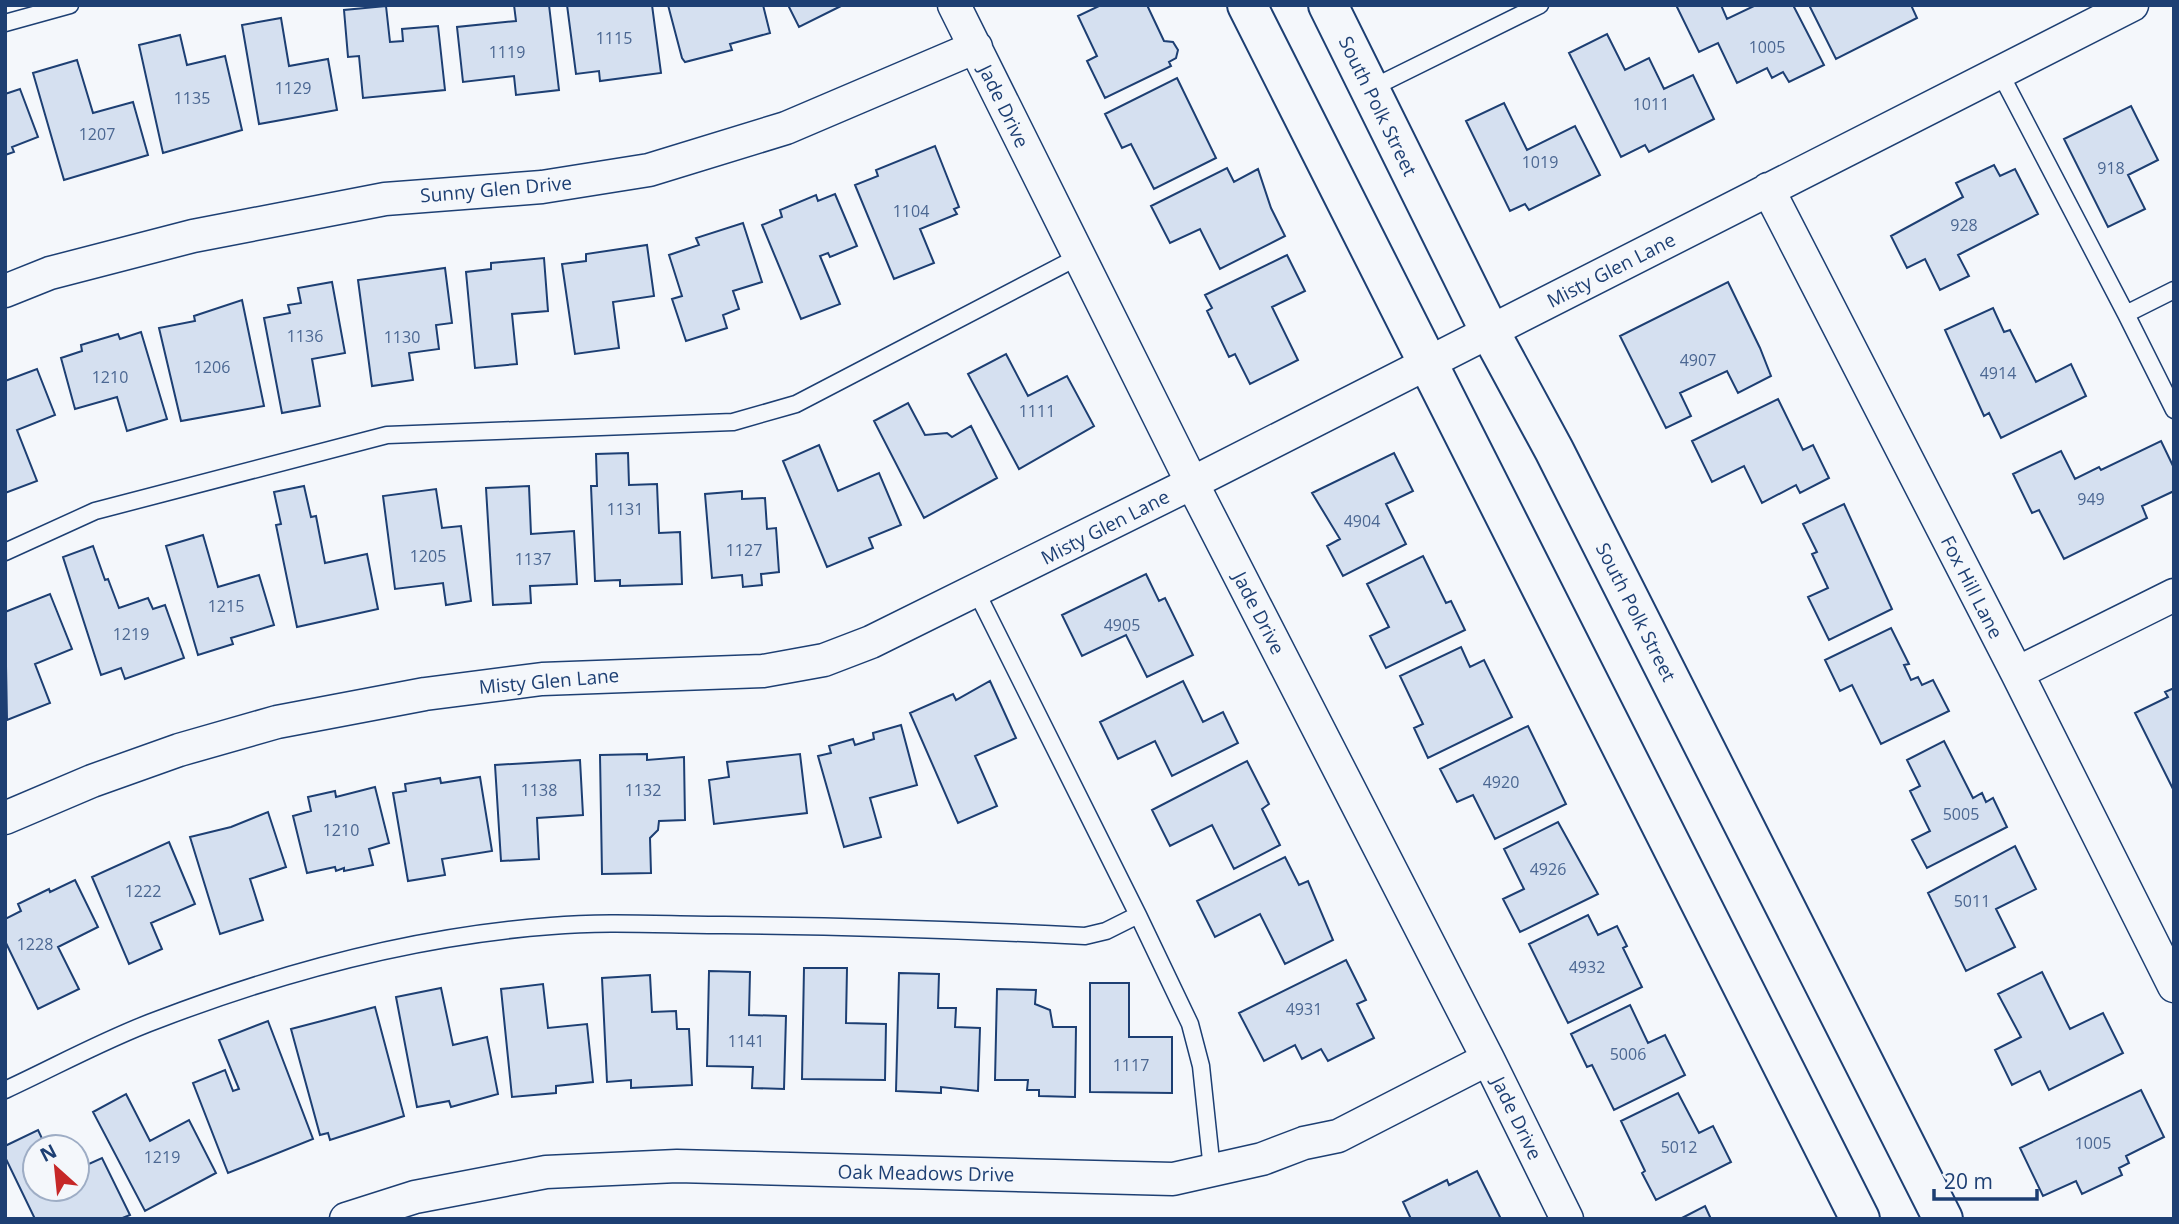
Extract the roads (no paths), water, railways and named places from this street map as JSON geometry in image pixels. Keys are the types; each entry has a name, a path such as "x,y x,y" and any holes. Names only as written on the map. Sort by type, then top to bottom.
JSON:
{"main road":[{"path":"1247,5 1860,1219"},
{"name":"South Polk Street","path":"1328,5 1490,332 1553,450 1942,1219"}],"street":[{"name":"Jade Drive","path":"954,5 1192,483 1489,1059 1567,1219"},
{"name":"Misty Glen Lane","path":"5,818 92,781 179,750 277,722 425,694 542,679 763,671 824,660 871,642 1192,483 2132,5"},
{"name":"Sunny Glen Drive","path":"5,291 50,273 192,236 385,199 542,187 649,170 786,128 975,47"},
{"name":"Fox Hill Lane","path":"1768,189 2017,673 2174,986"},
{"path":"2017,673 2174,595"},
{"name":"Oak Meadows Drive","path":"346,1219 415,1198 545,1172 677,1166 1173,1179 1262,1159 1304,1143 1338,1136 1489,1059"}],"lane":[{"path":"5,23 70,5"},
{"path":"1370,89 1540,5"},
{"path":"2000,73 2174,410"},
{"path":"5,552 95,511 387,435 733,422 796,404 1078,257"},
{"path":"2126,314 2174,290"},
{"path":"976,591 1139,915 1190,1024 1201,1066 1212,1170"},
{"path":"5,1090 155,1020 205,1003 338,962 450,939 552,926 664,925 886,926 1085,936 1106,931 1139,915"}]}
